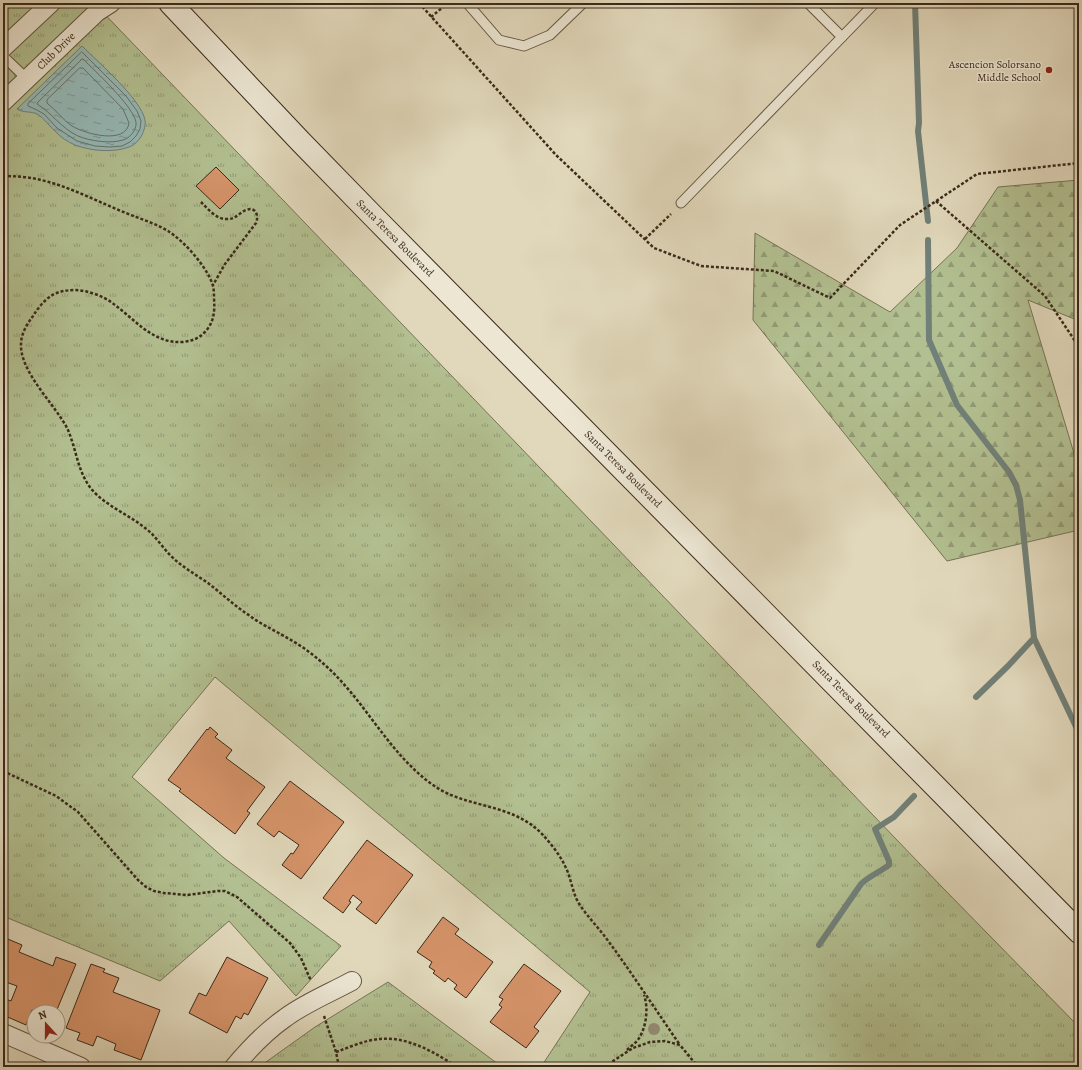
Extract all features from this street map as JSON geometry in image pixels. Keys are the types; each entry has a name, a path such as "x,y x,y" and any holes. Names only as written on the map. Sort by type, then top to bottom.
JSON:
{"main road":[{"name":"Santa Teresa Boulevard","path":"170,3 373,216 1079,932"}],"street":[{"path":"3,48 51,3"},
{"name":"Club Drive","path":"3,102 96,12 111,3"},
{"path":"234,1067 271,1028 298,1009 352,981"},
{"path":"3,1033 81,1067"}],"lane":[{"path":"466,3 499,40 524,46 550,35 583,3"},
{"path":"808,3 842,37"},
{"path":"681,203 875,3"},
{"path":"3,56 27,79"}],"path":[{"path":"419,3 556,155 654,248 701,266 774,272 830,298 900,225 976,174 1079,163"},
{"path":"431,17 448,3"},
{"path":"3,176 41,180 77,192 169,232 183,243 195,256 213,286 214,319 210,326 198,338 185,342 174,342 148,332 111,302 98,295 84,291 70,290 59,292 51,296 43,302 25,328 21,344 26,365 69,432 77,460 87,483 94,492 104,501 152,534 171,556 185,568 202,579 252,618 294,641 325,664 356,699 395,750 434,787 462,800 497,808 513,814 529,822 542,833 565,865 579,903 606,938 680,1045 698,1067"},
{"path":"936,201 1044,296 1079,347"},
{"path":"200,202 219,218 231,219 250,209 255,211 258,219 225,264 213,286"},
{"path":"645,239 681,203"},
{"path":"3,771 56,796 73,807 146,887 154,891 164,893 187,895 225,891 237,897 286,939 296,950 307,971 336,1052 339,1067"},
{"path":"614,1060 637,1041 641,1034 646,1013 646,999 643,991"},
{"path":"336,1052 379,1039 398,1039 420,1047 458,1067"},
{"path":"604,1067 633,1048 650,1042 665,1041 680,1045"}],"green space":[{"path":"3,3 94,3 943,888 1079,1027 1079,1067 541,1067 590,992 215,677 132,777 224,858 341,946 296,996 229,921 160,981 3,916"},
{"path":"1079,180 1079,321 1028,300 1079,470 1079,530 947,561 753,320 755,233 890,312 957,248 998,187"},
{"path":"388,982 502,1067 259,1067 315,1027"}],"water":[{"path":"82,46 118,81 142,111 145,126 140,139 135,144 123,149 109,151 81,147 67,141 37,114 17,109"}],"building":[{"path":"216,167 239,190 220,209 196,186"},
{"path":"210,727 218,734 215,737 232,750 226,758 265,787 247,811 250,813 235,834 179,791 181,789 168,780"},
{"path":"290,781 344,822 301,879 282,865 291,853 293,854 299,845 279,831 274,837 257,824"},
{"path":"367,840 413,875 376,924 356,909 362,902 353,895 349,901 351,902 343,913 323,898"},
{"path":"443,917 459,929 455,934 493,962 466,998 454,989 457,985 448,978 445,982 433,973 435,971 429,967 432,962 417,952"},
{"path":"3,937 22,945 19,952 53,966 56,957 76,964 59,1004 26,1004 26,1025 3,1015 3,998 11,1001 17,986 3,981"},
{"path":"227,957 268,978 248,1015 244,1013 241,1019 236,1016 227,1033 189,1013 199,993 206,996"},
{"path":"91,964 105,969 103,972 119,978 113,992 160,1010 141,1060 114,1050 116,1044 97,1036 93,1046 77,1040 80,1033 66,1028"},
{"path":"524,964 561,991 534,1027 539,1031 526,1048 490,1022 502,1007 499,1005 503,999 499,997"}],"waterway":[{"path":"915,3 918,131 928,221"},
{"path":"928,240 929,340 957,405 1009,472 1016,485 1020,500 1034,638 976,697"},
{"path":"1034,638 1079,733"},
{"path":"819,945 861,884 889,865 889,861 875,829 894,817 914,796"}],"place":[{"name":"Ascencion Solorsano Middle School","path":"1049,70"}]}
